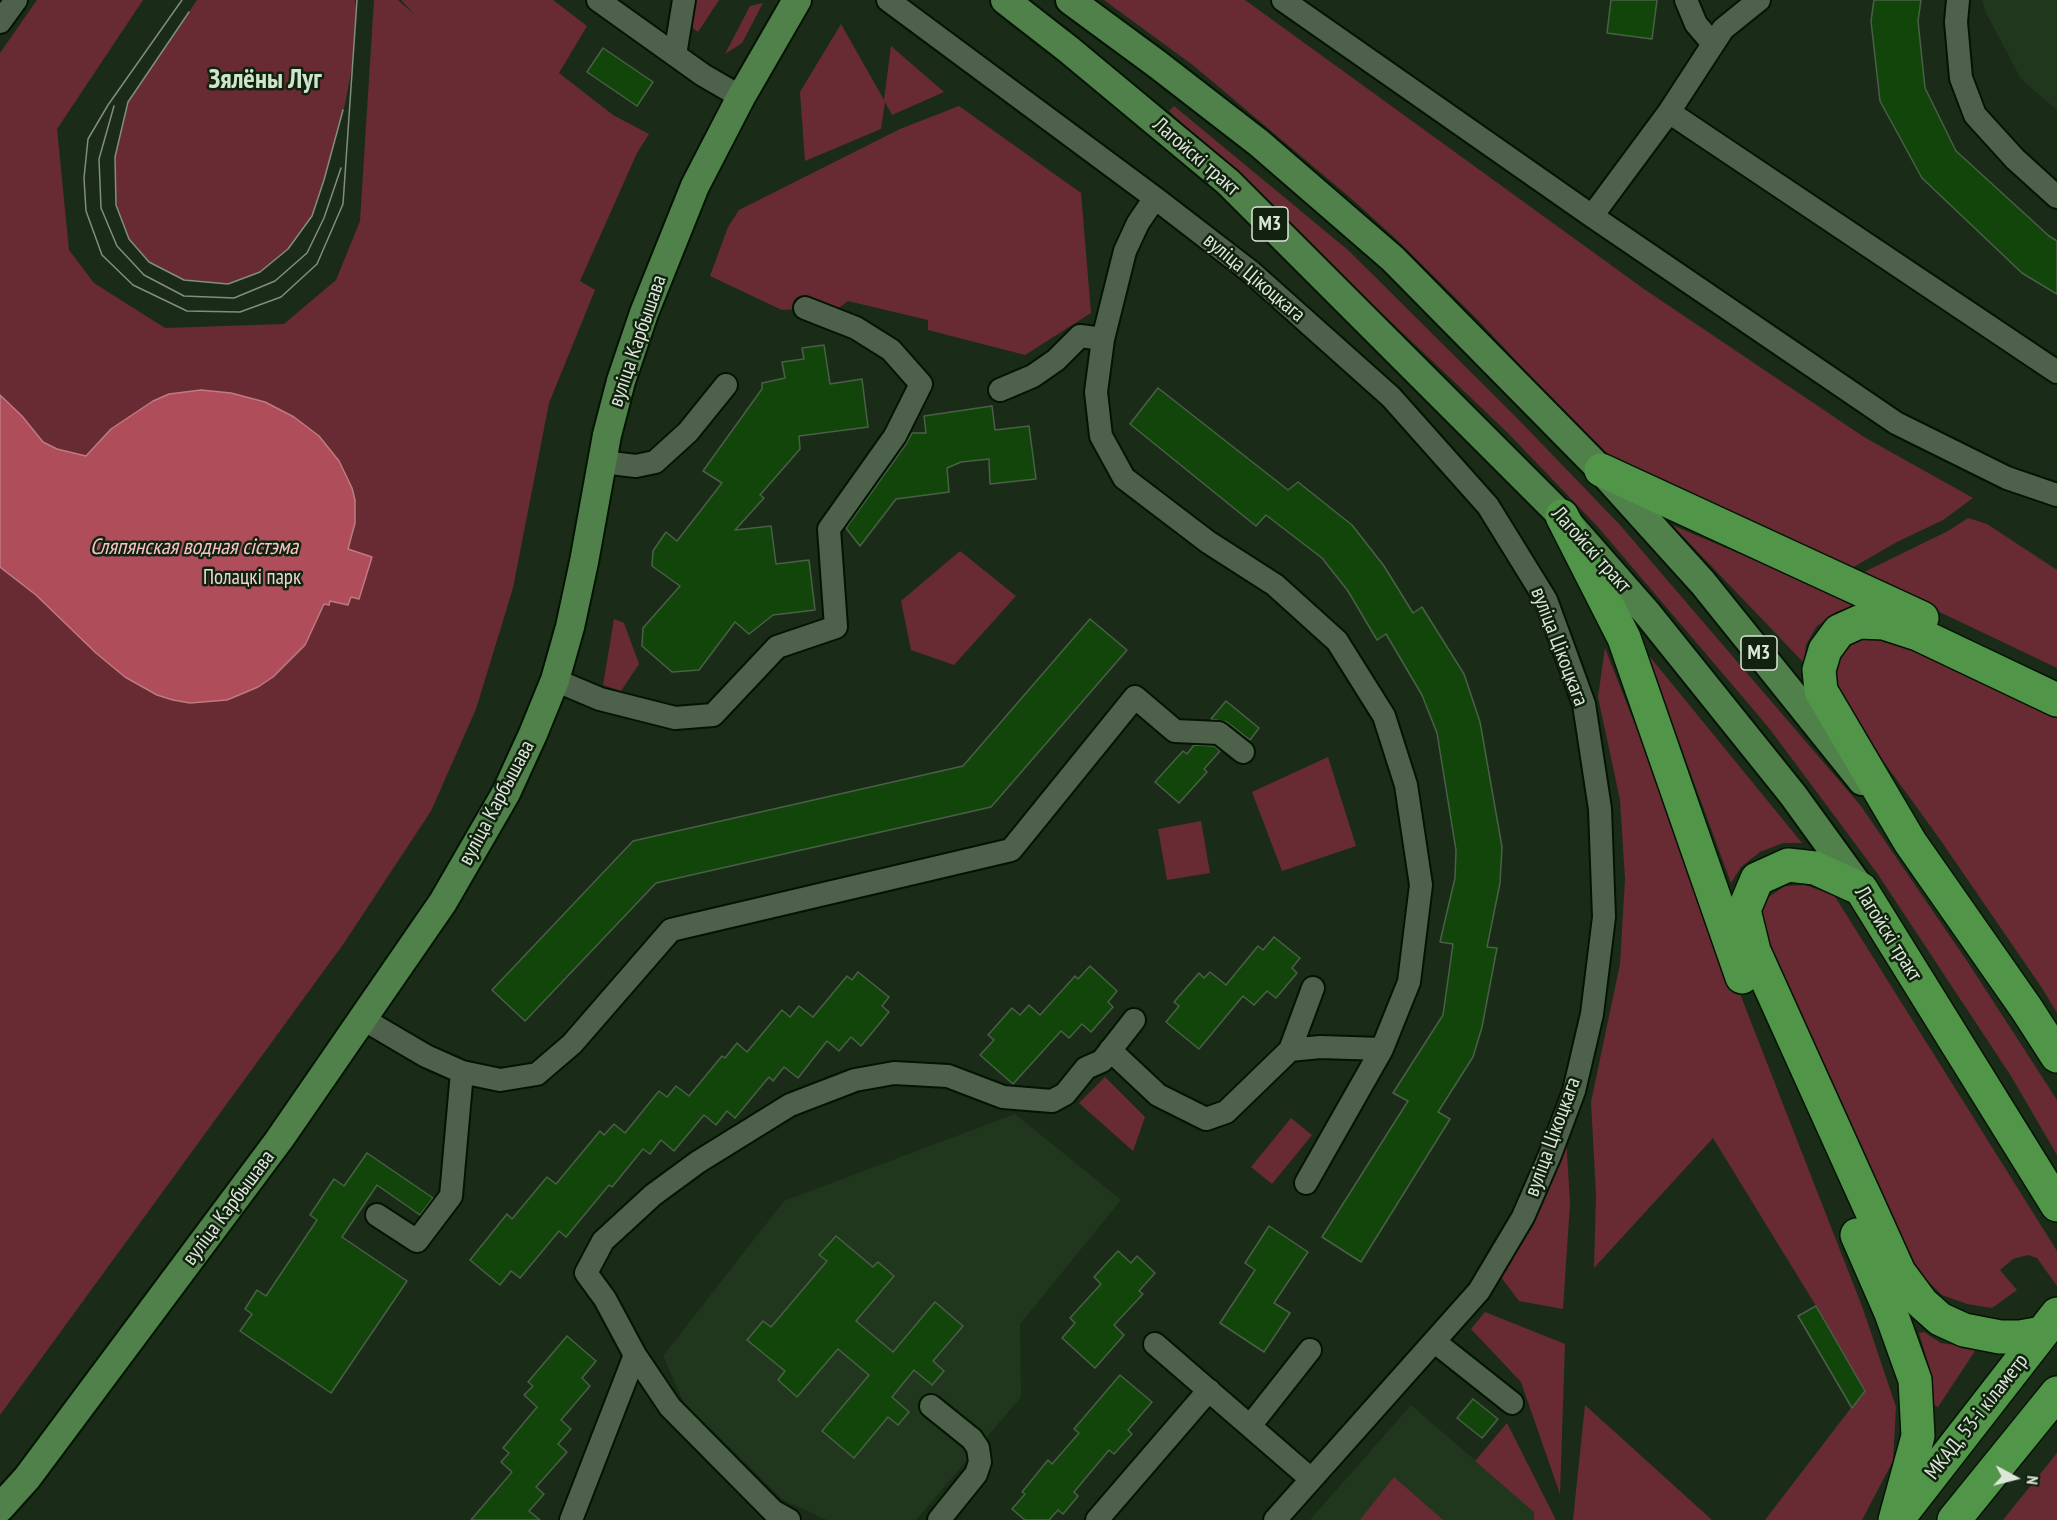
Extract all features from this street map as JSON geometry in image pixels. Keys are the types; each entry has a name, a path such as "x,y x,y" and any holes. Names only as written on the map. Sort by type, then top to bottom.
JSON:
{"highway":[{"path":"1601,471 2057,681"},
{"path":"1562,516 1624,638 1735,961 1891,1312 1915,1380 1918,1436 1896,1520"},
{"path":"1910,842 1821,691 1819,670 1825,650 1839,631 1859,622 1884,623 1918,634 2057,700"},
{"name":"М3","path":"1910,842 2057,1056"},
{"path":"1861,889 1815,868 1788,865 1757,879 1744,910 1754,951 1899,1272 1922,1303 1940,1319 1964,1330 2000,1337 2020,1337 2049,1323"},
{"name":"Лагойскі тракт","path":"1861,889 2057,1205"},
{"name":"МКАД, 53-і кіламетр","path":"1896,1520 2049,1323"},
{"path":"1954,1520 2057,1393"}],"main road":[{"name":"вуліца Карбышава","path":"0,1508 27,1478 279,1140 443,902 487,828 533,734 555,680 584,562 602,462 621,381 644,313 695,186 741,97 797,0"},
{"name":"Лагойскі тракт","path":"1005,0 1068,49 1227,182 1562,516 1654,622 1793,795 1861,889"},
{"name":"М3","path":"1070,0 1259,143 1393,260 1601,471 1703,583 1910,842"}],"street":[{"path":"0,22 16,0"},
{"path":"598,0 703,75 741,97"},
{"path":"675,55 684,0"},
{"name":"вуліца Цікоцкага","path":"888,0 1251,272 1391,397 1488,506 1546,600 1584,704 1600,809 1604,917 1592,1014 1574,1091 1550,1155 1523,1217 1479,1291 1275,1520"},
{"path":"1686,0 1696,24 1713,44"},
{"path":"1592,216 1669,112 1723,29 1759,0"},
{"path":"1958,0 1956,22 1961,78 1975,115 2015,159 2057,197"},
{"path":"1286,1 1592,216 1896,423 2007,478 2057,495"},
{"path":"1669,112 2057,372"},
{"path":"1155,198 1138,223 1125,251 1103,339 1096,392 1101,436 1124,478 1208,542 1275,585 1336,641 1384,716 1406,784 1421,885 1408,982 1382,1048 1306,1183"},
{"path":"555,680 600,699 675,718 713,715 777,647 836,627 829,529 895,436 921,384 891,350 856,328 805,308"},
{"path":"1000,390 1033,376 1056,360 1080,336 1103,339"},
{"path":"602,462 636,466 655,462 688,432 726,385"},
{"path":"363,1019 426,1056 462,1072 500,1080 537,1074 572,1044 671,930 1011,850 1135,697 1175,731 1219,733 1243,752"},
{"path":"1110,1050 1158,1095 1206,1119 1226,1112 1290,1050 1313,988"},
{"path":"789,1520 774,1511 670,1407 635,1355 605,1299 586,1273 603,1241 653,1195 698,1162 790,1106 855,1080 894,1073 948,1076 1003,1096 1052,1101 1065,1095 1086,1068 1102,1061 1134,1020"},
{"path":"1290,1050 1320,1047 1382,1048"},
{"path":"378,1215 417,1241 451,1196 462,1072"},
{"path":"1435,1342 1512,1403"},
{"path":"1155,1344 1311,1479"},
{"path":"1250,1426 1310,1350"},
{"path":"571,1520 635,1355"},
{"path":"1097,1520 1209,1390"},
{"path":"931,1406 972,1439 978,1448 980,1462 976,1474 939,1520"}],"shaded area":[{"path":"1982,0 2057,0 2057,110 2021,79 1985,11"},
{"path":"1015,1114 1121,1200 1020,1324 1021,1397 916,1520 827,1520 783,1500 684,1403 663,1356 784,1201"},
{"path":"1411,1405 1535,1512 1534,1520 1310,1520"}],"green space":[{"name":"Полацкі парк","path":"37,0 143,0 57,129 69,250 94,283 165,328 284,324 336,280 360,221 374,0 398,0 415,15 401,0 553,0 587,26 559,73 613,115 649,134 637,153 580,281 595,290 549,403 513,588 476,709 431,811 344,943 0,1415 0,53"},
{"path":"197,0 355,0 356,7 352,67 345,104 312,216 288,249 260,272 228,284 184,280 149,262 129,239 116,205 115,157 128,102"},
{"path":"695,0 719,0 698,32 690,26"},
{"path":"1104,0 1245,0 1644,289 1864,437 1973,498 1943,520 1897,542 1850,569 1649,480 1606,453 1576,425 1477,319 1353,200 1194,66"},
{"path":"763,3 742,43 725,54 750,6"},
{"path":"841,24 884,100 891,46 944,92 892,115 885,102 881,129 805,161 800,92"},
{"path":"959,106 1081,193 1091,313 1025,355 928,330 928,320 848,301 840,307 782,310 710,276 728,227 739,210 900,129"},
{"path":"1174,106 1348,250 1517,418 1620,525 1861,806 1969,964 2057,1100 2057,1155 2011,1076 1877,873 1769,728 1598,527 1508,433 1169,111"},
{"path":"1968,518 1987,524 2057,570 2057,668 1860,574 1948,531"},
{"path":"1672,525 1861,605 1836,612 1816,627 1806,645 1804,663"},
{"path":"960,551 1016,596 954,665 911,650 901,601"},
{"path":"614,619 624,623 639,664 621,691 603,685"},
{"path":"1867,636 1909,644 2057,713 2057,1013 1939,838 1834,693 1833,671 1841,655 1855,642"},
{"path":"1605,648 1863,1309 1896,1407 1893,1461 1862,1520 1765,1520 1864,1391 1816,1306 1713,1138 1594,1268 1596,1195 1591,1102 1620,964 1625,879 1620,800 1598,697"},
{"path":"1646,652 1802,843 1783,843 1760,852 1741,867 1731,883"},
{"path":"1328,757 1356,846 1282,871 1252,792"},
{"path":"1201,821 1210,873 1167,880 1158,829"},
{"path":"1805,885 1834,895 2057,1251 2057,1286 2037,1258 2028,1255 2013,1259 2000,1270 2017,1290 1992,1308 1967,1304 1942,1295 1916,1270 1761,946 1758,914 1767,898 1785,886"},
{"path":"1105,1077 1145,1117 1133,1151 1079,1103"},
{"path":"1291,1118 1312,1135 1272,1184 1251,1167"},
{"path":"1566,1137 1570,1203 1563,1309 1519,1301 1498,1273"},
{"path":"1485,1312 1565,1344 1560,1494 1521,1382 1471,1329"},
{"path":"1924,1332 1941,1343 1977,1348 1938,1407 1930,1403 1929,1366 1919,1333"},
{"path":"1585,1405 1712,1520 1573,1520"},
{"path":"1507,1423 1555,1520 1534,1520 1534,1512 1475,1461"},
{"path":"2057,1453 2057,1520 2003,1520"},
{"path":"1394,1477 1443,1520 1360,1520"}],"water":[{"name":"Сляпянская водная сістэма","path":"201,390 231,393 265,402 294,417 319,436 339,461 352,488 355,500 355,523 348,549 372,557 359,599 351,597 348,605 330,601 329,605 324,604 305,645 273,677 258,687 227,700 190,703 157,695 125,677 96,653 36,595 0,567 0,395 22,416 43,442 57,449 86,456 111,429 153,401 169,394"}],"building":[{"path":"1611,0 1657,0 1652,39 1607,33"},
{"path":"1874,0 1921,0 1918,21 1925,88 1956,151 2057,241 2057,294 2022,273 1922,178 1880,101 1871,21"},
{"path":"603,48 653,82 637,106 587,72"},
{"path":"824,345 830,384 862,379 868,427 799,436 800,449 760,495 764,498 735,530 771,526 776,564 809,560 815,610 773,615 749,634 735,622 699,670 672,672 642,646 643,628 680,586 652,566 653,551 666,532 677,541 722,483 703,471 762,389 762,383 785,378 782,362 804,359 802,348"},
{"path":"1158,388 1288,490 1298,482 1352,525 1384,566 1413,613 1422,607 1464,674 1480,722 1502,847 1500,883 1487,947 1497,948 1482,1027 1473,1057 1438,1112 1450,1119 1361,1262 1322,1237 1408,1101 1393,1093 1443,1015 1453,944 1440,942 1455,878 1456,850 1437,733 1422,695 1386,634 1377,640 1348,591 1322,558 1266,515 1256,526 1130,424"},
{"path":"992,406 995,430 1029,426 1036,479 990,484 989,459 961,462 947,468 949,492 896,499 860,546 846,528 912,433 926,433 924,416"},
{"path":"1090,619 1127,650 991,807 656,883 525,1021 492,990 633,841 963,766"},
{"path":"1226,701 1259,728 1250,740 1227,722 1211,719"},
{"path":"1194,745 1214,746 1220,751 1204,769 1207,772 1179,803 1155,782 1183,751 1187,754"},
{"path":"1274,937 1300,958 1292,968 1297,973 1276,998 1267,991 1254,1005 1243,996 1199,1049 1166,1022 1179,1006 1174,1002 1199,973 1204,978 1210,972 1226,985 1258,946 1263,950"},
{"path":"1090,966 1117,991 1108,1002 1113,1007 1091,1032 1082,1024 1069,1038 1061,1031 1013,1084 980,1055 994,1040 988,1035 1012,1008 1020,1015 1029,1005 1040,1015 1075,976 1078,979"},
{"path":"858,972 889,997 882,1006 889,1012 861,1046 851,1037 839,1051 827,1041 798,1078 784,1067 773,1081 769,1077 735,1118 727,1111 716,1125 704,1115 674,1151 661,1140 650,1154 643,1149 612,1187 609,1185 566,1237 559,1231 520,1278 511,1271 500,1285 470,1260 507,1214 512,1219 547,1177 556,1184 600,1131 604,1135 614,1124 625,1133 659,1091 667,1097 676,1086 689,1096 722,1056 725,1058 737,1043 747,1052 782,1010 790,1017 799,1006 813,1017 847,976 852,980"},
{"path":"367,1153 433,1198 420,1215 377,1185 342,1237 407,1281 331,1393 240,1331 252,1314 245,1309 257,1290 266,1296 317,1220 310,1215 334,1179 344,1186"},
{"path":"1269,1226 1308,1252 1274,1303 1290,1313 1264,1352 1220,1323 1255,1270 1245,1263"},
{"path":"836,1236 873,1267 878,1262 894,1276 856,1321 893,1352 935,1302 963,1326 933,1361 944,1371 932,1385 914,1370 892,1397 909,1412 898,1425 888,1417 854,1458 822,1431 869,1375 838,1349 797,1397 778,1380 785,1371 747,1340 763,1321 771,1327 827,1261 819,1255"},
{"path":"1118,1251 1131,1263 1137,1256 1155,1273 1139,1291 1143,1294 1114,1325 1124,1335 1095,1368 1062,1338 1075,1323 1070,1318 1101,1284 1094,1277"},
{"path":"1816,1306 1865,1391 1852,1408 1798,1316"},
{"path":"567,1336 596,1361 582,1378 590,1386 561,1420 571,1429 558,1444 567,1452 536,1487 544,1494 529,1511 540,1520 471,1520 512,1472 501,1462 509,1453 503,1448 537,1407 524,1395 533,1386 528,1382"},
{"path":"1120,1375 1152,1402 1128,1430 1132,1434 1114,1454 1109,1450 1074,1492 1078,1496 1063,1514 1058,1510 1049,1520 1025,1520 1012,1509 1025,1494 1022,1492 1048,1460 1052,1464 1079,1433 1074,1429"},
{"path":"1473,1399 1498,1419 1482,1438 1457,1418"}],"tram line":[{"path":"182,0 108,105 88,139 84,178 86,211 102,255 133,285 187,311 240,312 281,297 317,264 343,204 357,0"},
{"path":"189,12 128,102 115,157 116,205 129,239 149,262 184,280 228,284 260,272 288,249 312,216 343,110"},
{"path":"114,106 99,159 101,208 117,246 144,275 184,296 234,298 275,281 307,253 324,218 341,168"}],"district":[{"name":"Зялёны Луг","path":"265,80"}]}
